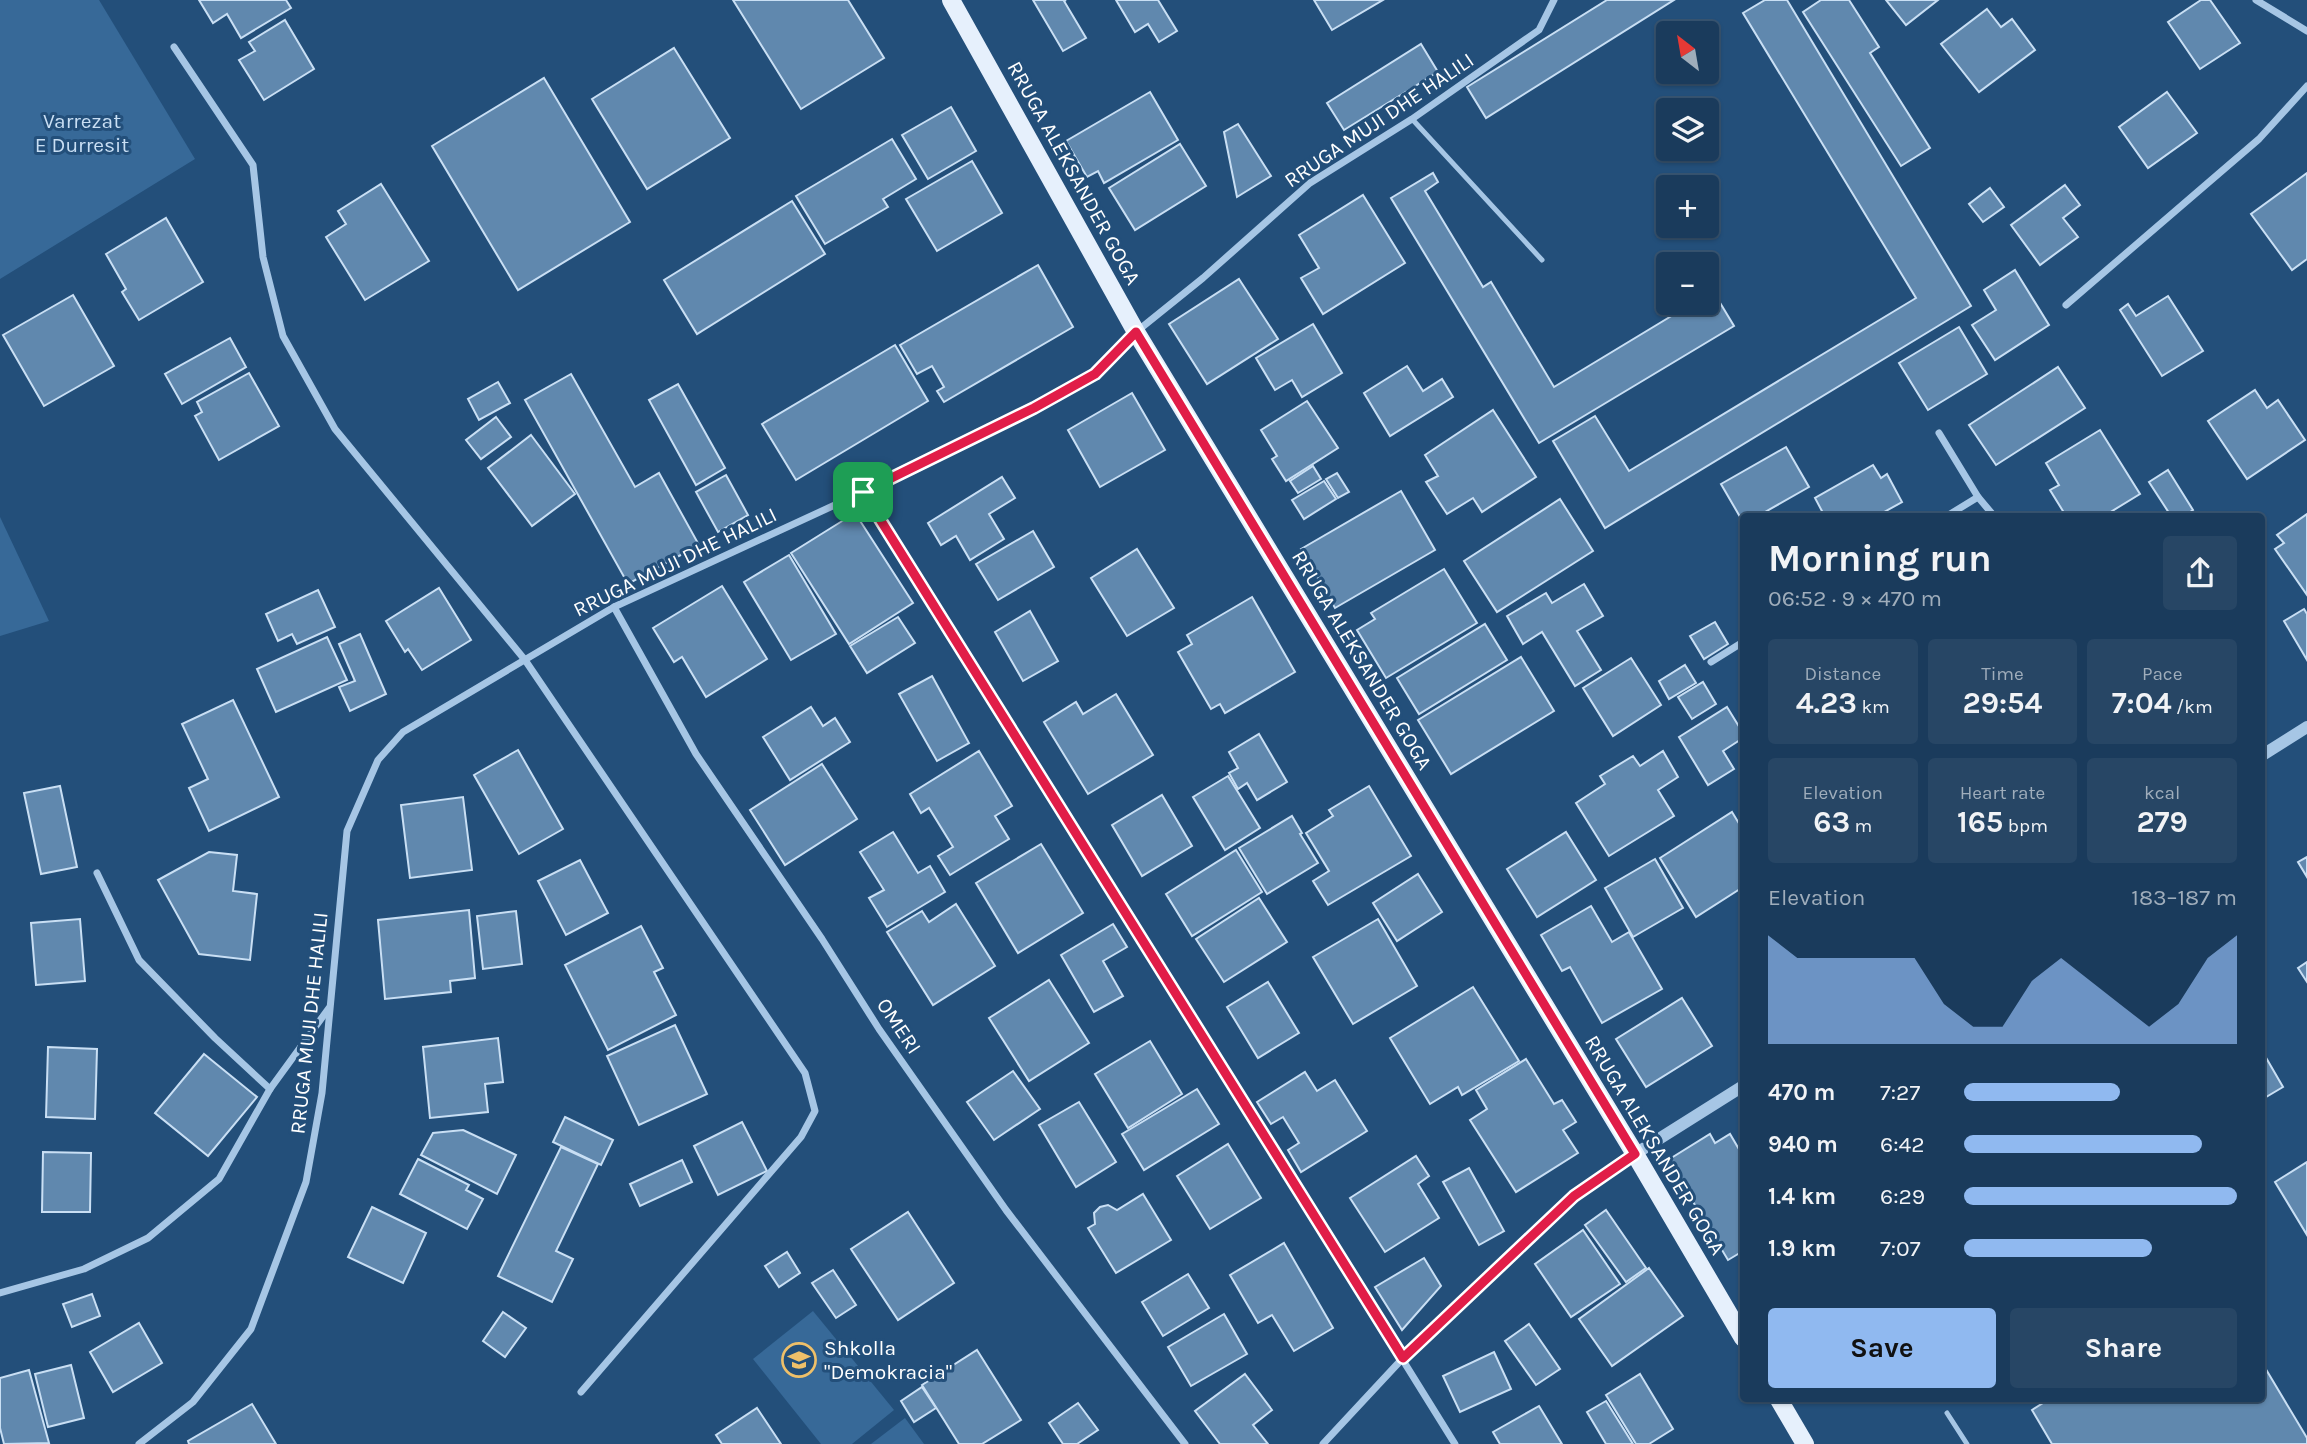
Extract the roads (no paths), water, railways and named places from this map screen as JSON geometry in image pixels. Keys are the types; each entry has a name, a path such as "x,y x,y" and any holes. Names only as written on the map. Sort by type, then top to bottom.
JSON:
{"main road":[{"name":"RRUGA ALEKSANDER GOGA","path":"951,0 1136,332 1635,1154 1740,1333"},
{"path":"1781,1402 1805,1444"}],"street":[{"name":"RRUGA MUJI DHE HALILI","path":"139,1444 193,1402 251,1329 306,1182 322,1093 347,831 378,760 403,732 614,607 863,492 1034,408 1095,374 1136,332 1203,278 1310,183 1412,119 1539,30 1555,0"},
{"path":"2256,0 2307,31"},
{"path":"174,47 253,165 263,257 283,336 335,429 525,660 805,1073 815,1111 801,1138 581,1392"},
{"path":"2066,305 2259,139 2307,86"},
{"path":"1939,433 1978,497 1991,513"},
{"path":"863,492 1455,1444"},
{"path":"1952,513 1978,497"},
{"name":"OMERI","path":"614,607 696,754 822,939 879,1029 1006,1210 1185,1444"},
{"path":"1711,662 1740,644"},
{"path":"2265,753 2307,727"},
{"path":"97,873 139,960 215,1038 270,1088"},
{"path":"1,1292 84,1269 148,1238 219,1179 270,1088 329,1007"},
{"path":"1323,1444 1403,1358 1574,1196 1740,1088"}],"lane":[{"path":"1412,119 1542,260"},
{"path":"1947,1413 1967,1444"}],"place":[{"name":"Shkolla \"Demokracia\"","path":"799,1360"}],"park label":[{"name":"Varrezat E Durresit","path":"82,133"}]}
